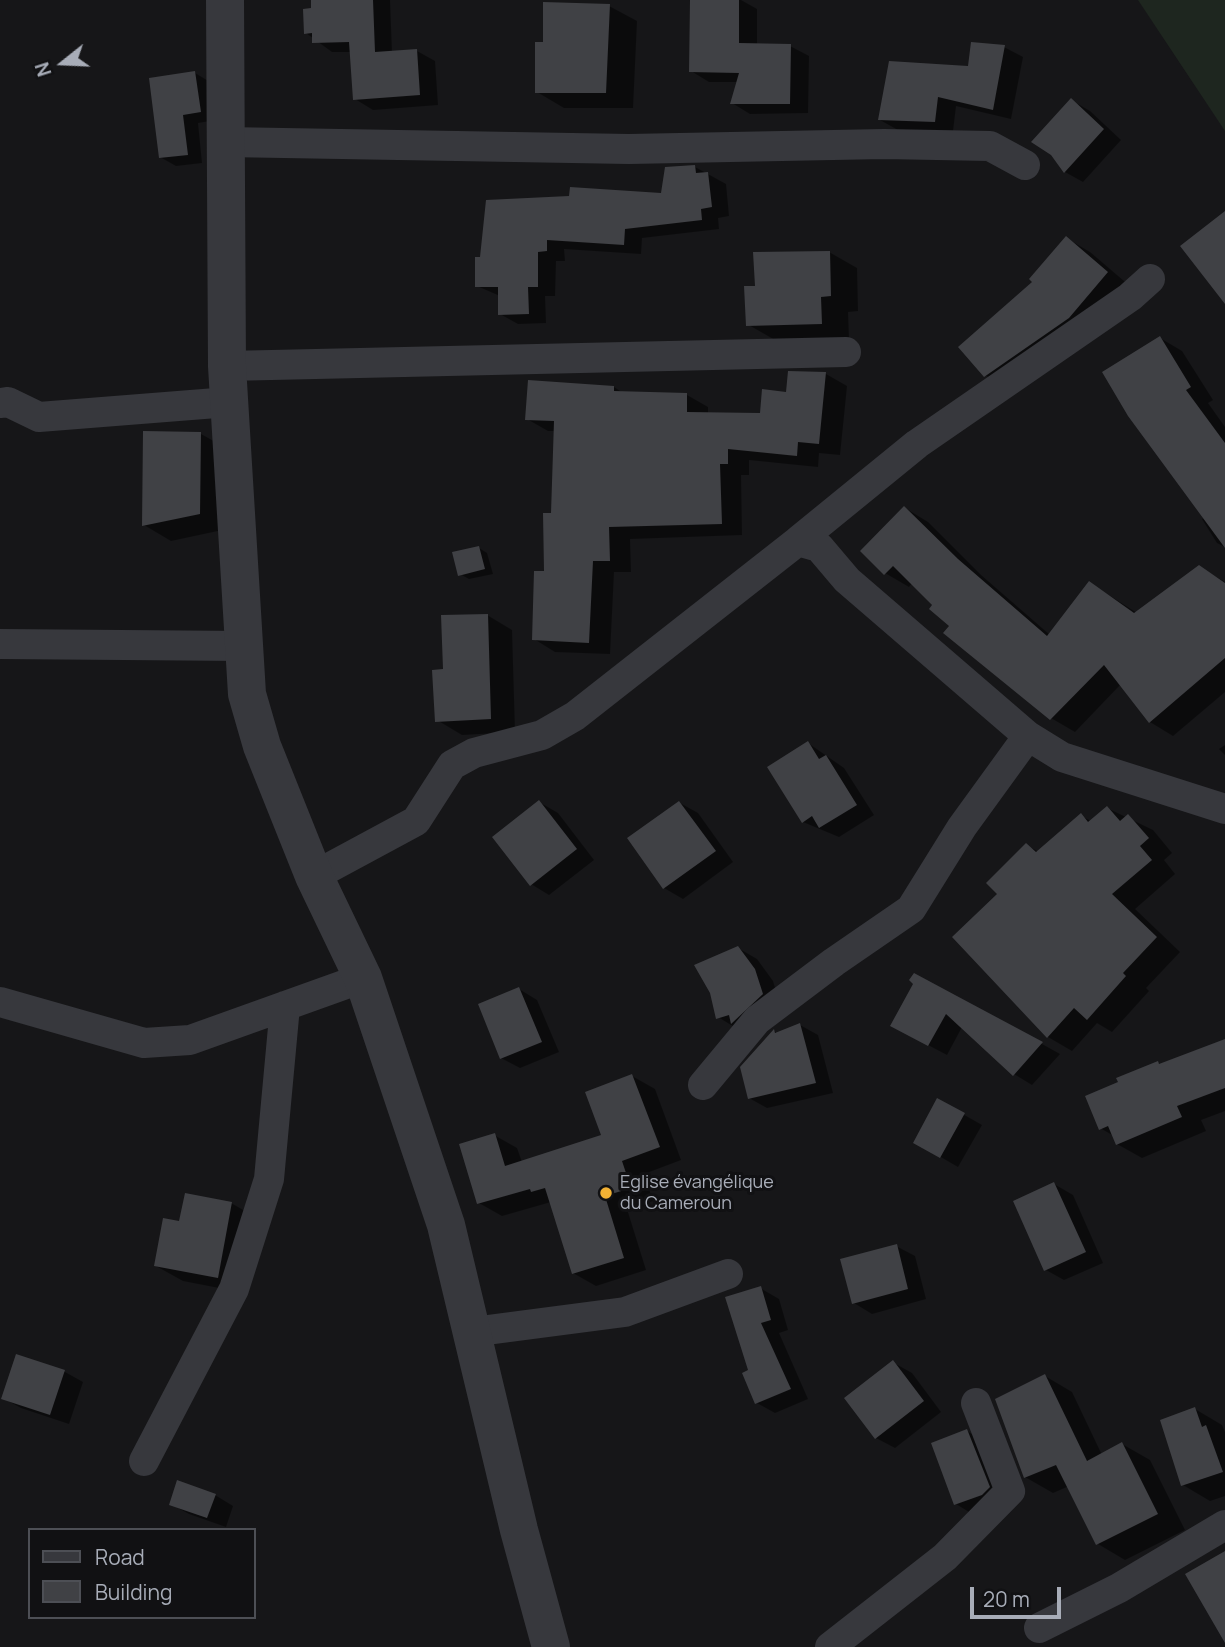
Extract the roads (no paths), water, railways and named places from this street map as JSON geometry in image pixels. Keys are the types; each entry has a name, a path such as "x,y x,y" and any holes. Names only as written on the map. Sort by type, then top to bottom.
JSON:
{"street":[{"path":"225,0 228,384 247,694 262,746 314,876 363,978 446,1225 551,1647"},
{"path":"226,142 629,149 884,144 990,146 1025,165"},
{"path":"314,876 416,821 452,765 474,753 542,735 575,716 917,444 1130,297 1150,279"},
{"path":"0,403 8,402 39,416 228,384 846,352"},
{"path":"798,541 819,547 847,580 1028,736 1062,757 1225,809"},
{"path":"0,645 245,646"},
{"path":"702,1084 757,1020 911,909 962,827 1028,736"},
{"path":"0,1002 144,1043 190,1040 363,978"},
{"path":"144,1461 234,1289 269,1179 285,1006"},
{"path":"472,1332 625,1312 728,1274"},
{"path":"830,1647 945,1557 1010,1491 976,1403"},
{"path":"1039,1628 1119,1588 1225,1525"}],"place":[{"name":"Eglise évangélique du Cameroun","path":"606,1193"}]}
